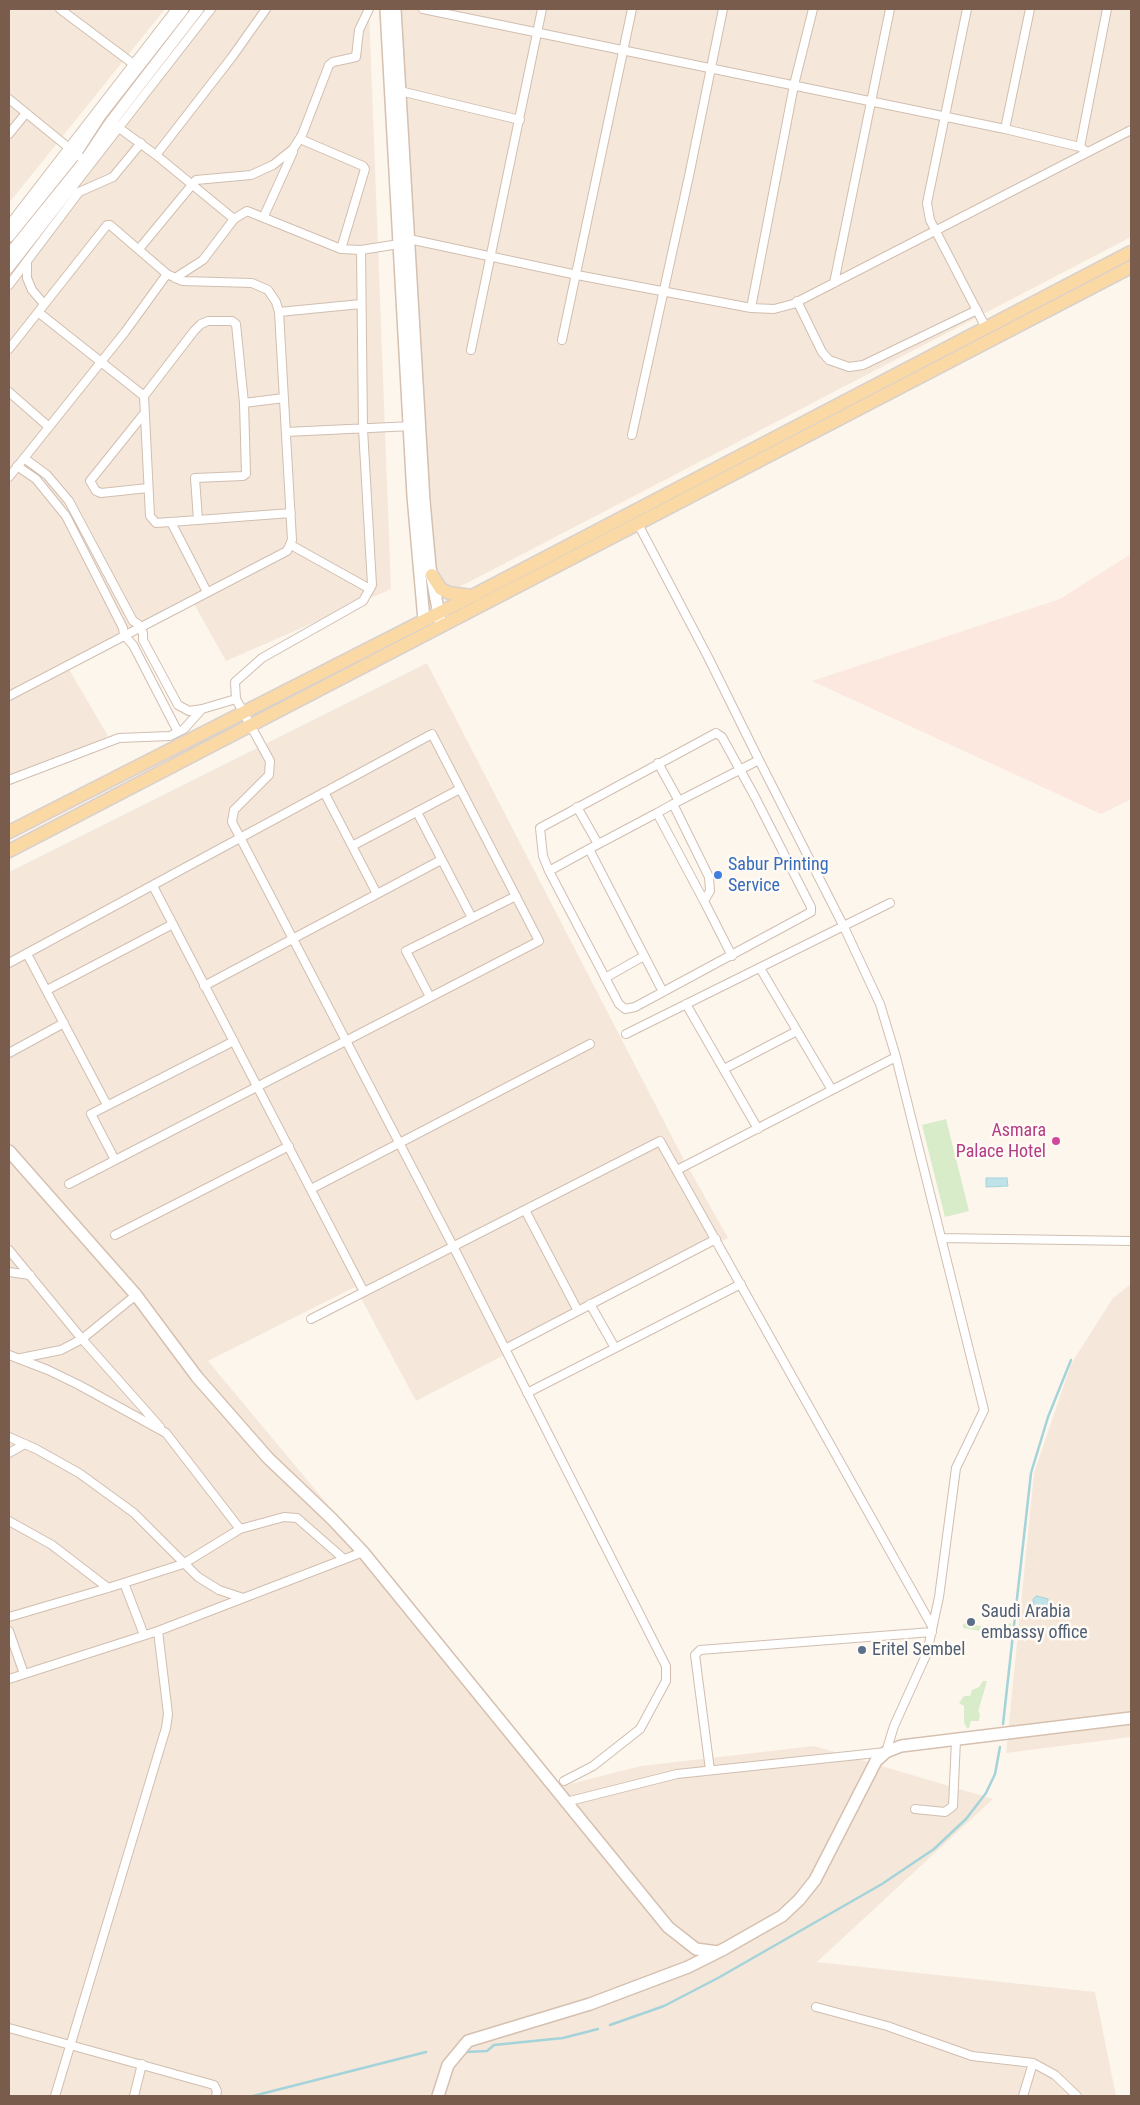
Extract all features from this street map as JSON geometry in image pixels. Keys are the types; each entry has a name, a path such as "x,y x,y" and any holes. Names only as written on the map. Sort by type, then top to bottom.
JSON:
{"main road":[{"path":"9,832 633,513 1131,252"},
{"path":"9,851 639,525 966,351 1131,267"},
{"path":"432,575 441,589 449,593 472,596"}],"street":[{"path":"60,9 132,64"},
{"path":"9,236 132,64 176,9"},
{"path":"9,225 101,114 183,9"},
{"path":"9,269 198,9"},
{"path":"9,255 114,124 211,9"},
{"path":"156,155 232,57 266,9"},
{"path":"264,216 299,141 330,66 333,62 356,58 359,30 369,9"},
{"path":"386,9 404,242 424,620"},
{"path":"395,9 400,92 404,242"},
{"path":"424,9 794,85 871,103 1005,129 1080,147 1088,152"},
{"path":"471,350 542,9"},
{"path":"562,340 632,9"},
{"path":"632,435 712,68 723,9"},
{"path":"751,308 794,85 813,9"},
{"path":"834,283 890,9"},
{"path":"967,9 927,204 936,231 986,328"},
{"path":"1005,129 1030,9"},
{"path":"1080,147 1107,9"},
{"path":"400,92 520,120"},
{"path":"9,99 70,151 85,161"},
{"path":"9,134 26,113"},
{"path":"101,114 141,143 234,219"},
{"path":"175,278 191,269 208,255 234,219 247,210 341,249 361,250 404,242 751,308 774,309 797,301 834,283 1131,130"},
{"path":"138,249 191,185 202,179 234,178 256,173 280,161 299,141"},
{"path":"299,141 363,166 365,169 341,249"},
{"path":"9,285 78,192 113,177 141,143"},
{"path":"9,349 107,225 175,278 197,283 252,283 268,290 273,296 279,312 291,513 291,545 287,551 9,696"},
{"path":"361,250 363,428 372,585 363,601 262,658 235,682 236,699 270,761 269,775 234,810 232,822 453,1246 660,1653 667,1674 663,1688 640,1729 593,1766 564,1781"},
{"path":"27,261 27,278 32,290 44,304"},
{"path":"9,477 101,362 168,274"},
{"path":"797,301 822,352 830,360 849,367 863,365 977,310"},
{"path":"279,312 361,304"},
{"path":"38,312 144,396"},
{"path":"198,520 195,478 243,476 246,474 244,403 236,324 232,321 208,321 200,324 144,396 143,415 150,516 156,523 171,522 198,520 291,513"},
{"path":"9,392 50,427"},
{"path":"244,403 284,398"},
{"path":"143,415 90,481 96,491 101,493 148,488"},
{"path":"286,432 414,425"},
{"path":"414,425 432,575 441,627"},
{"path":"24,458 46,475 69,501 133,621 140,627 143,640 178,705 189,711 236,699"},
{"path":"17,466 36,479 66,516 124,628 124,635 133,645 178,732"},
{"path":"438,2096 448,2065 468,2041 601,2000 688,1967 782,1916 805,1893 818,1874 876,1761 886,1752 894,1726 927,1653 939,1597 956,1468 984,1410 896,1057 880,1004 844,927 633,513"},
{"path":"171,522 207,592"},
{"path":"291,545 370,589"},
{"path":"9,780 119,738 170,736 184,728 202,709"},
{"path":"716,733 722,736 812,910 804,917 732,956 635,1007 625,1009 619,1004 549,871 544,856 540,828 658,763 716,733"},
{"path":"9,964 432,734 539,941 69,1184"},
{"path":"549,871 759,760"},
{"path":"658,763 709,877 710,891 704,901"},
{"path":"352,846 460,789"},
{"path":"324,792 377,894"},
{"path":"578,807 598,844"},
{"path":"417,812 472,918"},
{"path":"657,813 732,956"},
{"path":"589,849 664,992"},
{"path":"204,986 442,860"},
{"path":"153,886 364,1292"},
{"path":"430,997 406,951 516,896"},
{"path":"626,1034 890,903"},
{"path":"47,990 173,924"},
{"path":"28,954 107,1105"},
{"path":"605,978 644,956"},
{"path":"760,968 832,1090"},
{"path":"686,1004 758,1129"},
{"path":"9,1053 64,1023"},
{"path":"724,1069 797,1031"},
{"path":"115,1160 91,1114 234,1040"},
{"path":"311,1189 590,1044"},
{"path":"677,1170 896,1057"},
{"path":"311,1319 660,1141 932,1629"},
{"path":"115,1236 289,1146"},
{"path":"9,1151 136,1295 197,1377 268,1458 332,1519 363,1552 668,1927 696,1949 718,1952"},
{"path":"525,1210 578,1311"},
{"path":"942,1238 1131,1241"},
{"path":"505,1349 716,1239"},
{"path":"9,1250 82,1339 166,1433 240,1529"},
{"path":"9,1272 30,1275"},
{"path":"527,1394 741,1284"},
{"path":"19,1359 61,1350 82,1339 136,1295"},
{"path":"590,1304 615,1348"},
{"path":"9,1355 104,1398 166,1433"},
{"path":"9,1437 73,1469 119,1500 183,1564 208,1584 243,1598"},
{"path":"9,1454 25,1444"},
{"path":"9,1617 183,1564 240,1529 279,1518 297,1518 344,1559"},
{"path":"9,1521 52,1545 108,1588"},
{"path":"9,1679 158,1631 363,1552"},
{"path":"124,1583 144,1636"},
{"path":"710,1770 695,1655 700,1650 932,1629"},
{"path":"9,1631 24,1674"},
{"path":"55,2096 166,1728 168,1714 158,1631"},
{"path":"566,1802 677,1774 886,1752 901,1746 1131,1718"},
{"path":"915,1808 946,1812 953,1806 956,1740"},
{"path":"816,2007 887,2026 972,2056 1033,2064 1055,2075 1077,2096"},
{"path":"9,2028 214,2085 217,2091 216,2096"},
{"path":"134,2096 142,2064"},
{"path":"1023,2096 1033,2064"}],"shaded area":[{"path":"9,9 165,9 9,203"},
{"path":"208,9 369,9 391,589 226,661 194,604 67,666 108,736 9,786 9,262"},
{"path":"386,9 1131,9 1131,237 456,588 447,585 438,577 433,563"},
{"path":"1131,554 1131,799 1101,814 812,681 1060,599"},
{"path":"427,663 684,1160 728,1238 416,1401 355,1287 208,1361 562,1786 641,1766 814,1746 993,1799 817,1962 1095,1992 1116,2096 9,2096 9,872"},
{"path":"1131,1284 1131,1737 1006,1753 1034,1473 1071,1364 1113,1298"}],"green space":[{"path":"946,1119 969,1211 945,1217 922,1125"},
{"path":"967,1623 997,1630 1011,1623 1011,1627 1009,1636 963,1628 963,1624"},
{"path":"983,1681 987,1681 978,1712 980,1713 979,1721 971,1721 969,1728 967,1728 964,1722 964,1706 959,1703 964,1696 970,1696 972,1690 979,1687"}],"water":[{"path":"986,1178 1007,1178 1008,1186 986,1187"},
{"path":"1037,1596 1048,1599 1048,1606 1042,1612 1034,1608 1033,1599"}],"waterway":[{"path":"1003,1724 1031,1473 1048,1417 1071,1360"},
{"path":"610,2025 664,2006 718,1978 882,1884 934,1849 966,1819 986,1793 995,1774 1000,1747"},
{"path":"465,2052 487,2051 494,2045 563,2038 598,2029"},
{"path":"253,2096 426,2052"}],"place":[{"name":"Sabur Printing Service","path":"718,875"},
{"name":"Asmara Palace Hotel","path":"1056,1141"},
{"name":"Saudi Arabia embassy office","path":"971,1622"},
{"name":"Eritel Sembel","path":"862,1650"}]}
